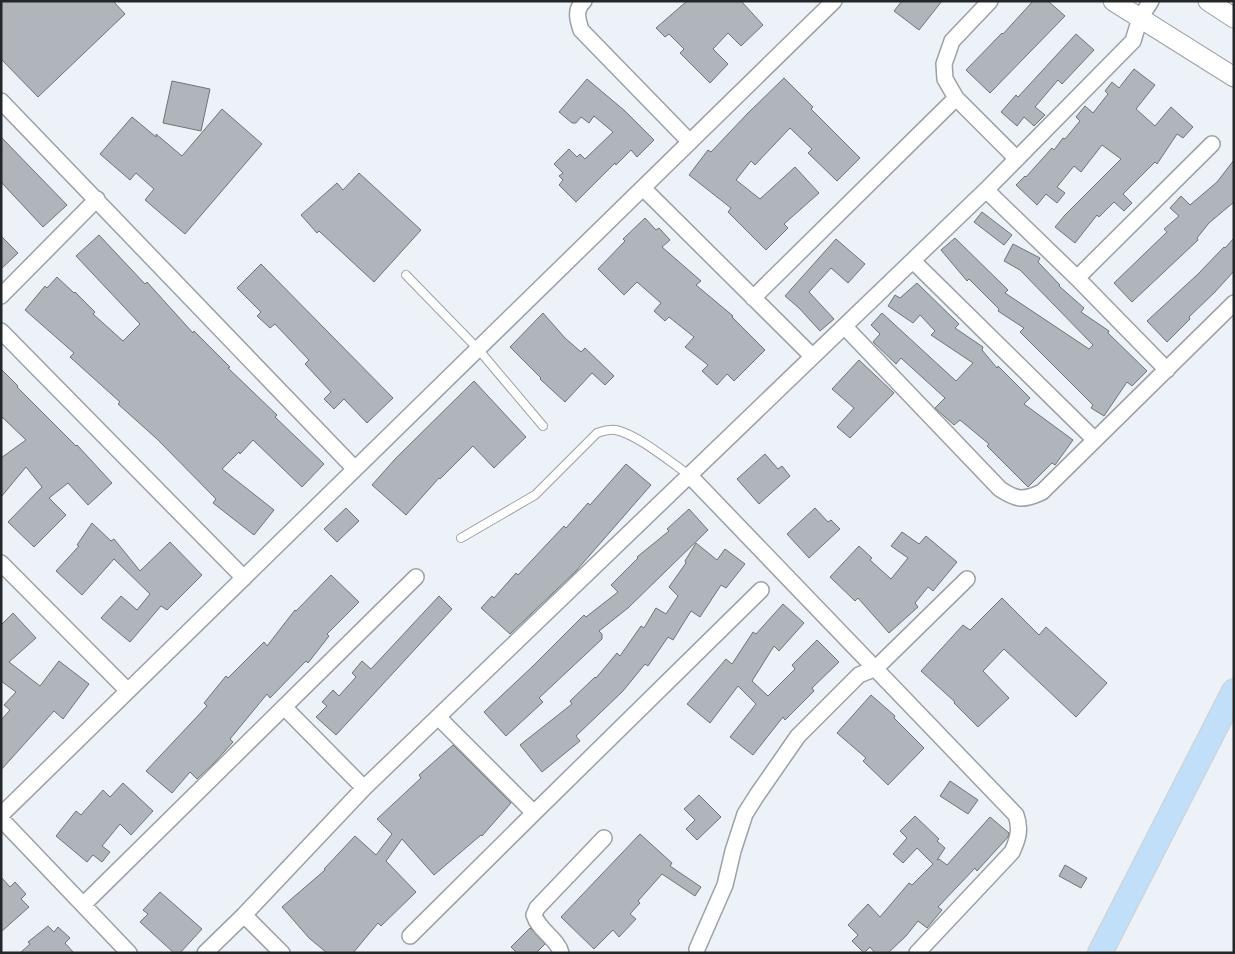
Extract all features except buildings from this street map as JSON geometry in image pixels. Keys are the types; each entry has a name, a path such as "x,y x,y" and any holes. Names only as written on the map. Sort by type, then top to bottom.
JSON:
{"main road":[{"path":"1100,953 1234,691"}],"street":[{"path":"584,1 580,5 577,17 582,30 690,142"},
{"path":"129,953 1,817 834,1"},
{"path":"990,1 952,41 947,50 944,64 945,79 956,98 1017,159"},
{"path":"1113,1 1234,78"},
{"path":"205,953 364,788 1017,159 1133,41 1140,18 1150,1"},
{"path":"1208,1 1234,18"},
{"path":"753,298 956,98"},
{"path":"1,101 355,469"},
{"path":"1076,278 1212,144"},
{"path":"643,188 812,356"},
{"path":"986,190 1167,370"},
{"path":"1,296 97,199"},
{"path":"913,261 1094,440"},
{"path":"844,327 1000,489 1013,497 1028,499 1042,492 1234,303"},
{"path":"1,331 244,578"},
{"path":"689,475 1016,815 1020,825 1018,839 1012,852 917,953"},
{"path":"1,562 128,691"},
{"path":"83,905 416,577"},
{"path":"697,948 725,885 733,851 745,814 798,736 859,675 876,668 967,579"},
{"path":"410,936 760,590"},
{"path":"284,707 364,788"},
{"path":"438,717 534,814"},
{"path":"561,953 560,947 536,924 534,915 537,908 604,838"},
{"path":"244,914 282,953"}],"lane":[{"path":"406,275 478,349 543,426"},
{"path":"461,538 535,494 597,434 604,430 614,430 626,434 689,475"}]}
